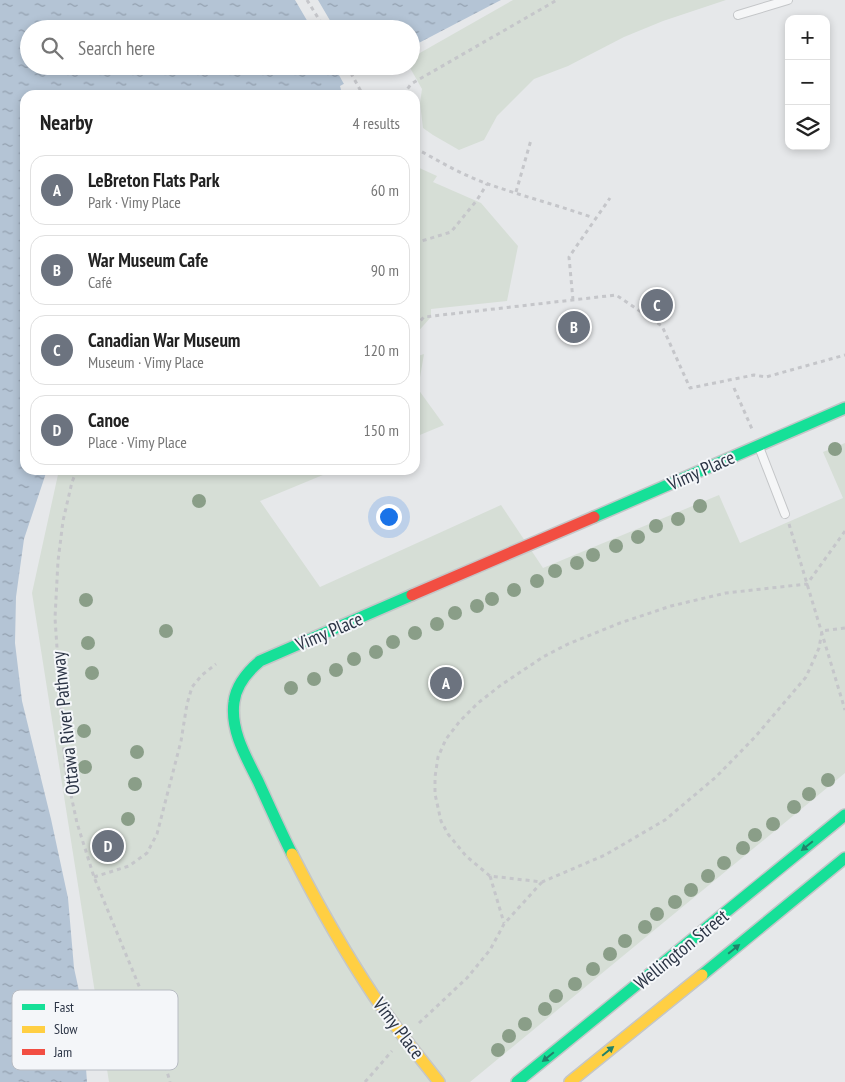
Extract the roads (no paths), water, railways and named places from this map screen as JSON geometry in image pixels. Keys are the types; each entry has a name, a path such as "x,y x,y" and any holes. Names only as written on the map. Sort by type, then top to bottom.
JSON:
{"main road":[{"name":"Vimy Place","path":"439,1082 376,998 315,898 286,844 237,732 233,706 241,681 249,670 260,661 845,408"},
{"name":"Wellington Street","path":"517,1082 845,816"},
{"name":"Wellington Street","path":"570,1082 845,858"}],"lane":[{"path":"738,15 788,0"},
{"path":"759,445 785,514"}],"water":[{"path":"0,0 501,0 420,42 420,20 20,20 20,75 359,75 340,86 341,90 20,90 20,475 45,475 24,539 16,597 15,643 22,701 68,898 74,968 79,990 12,990 12,1070 86,1070 87,1082 0,1082"}],"place":[{"name":"Canadian War Museum","path":"657,305"},
{"name":"War Museum Cafe","path":"574,327"},
{"name":"LeBreton Flats Park","path":"446,683"},
{"name":"Canoe","path":"108,846"}]}
